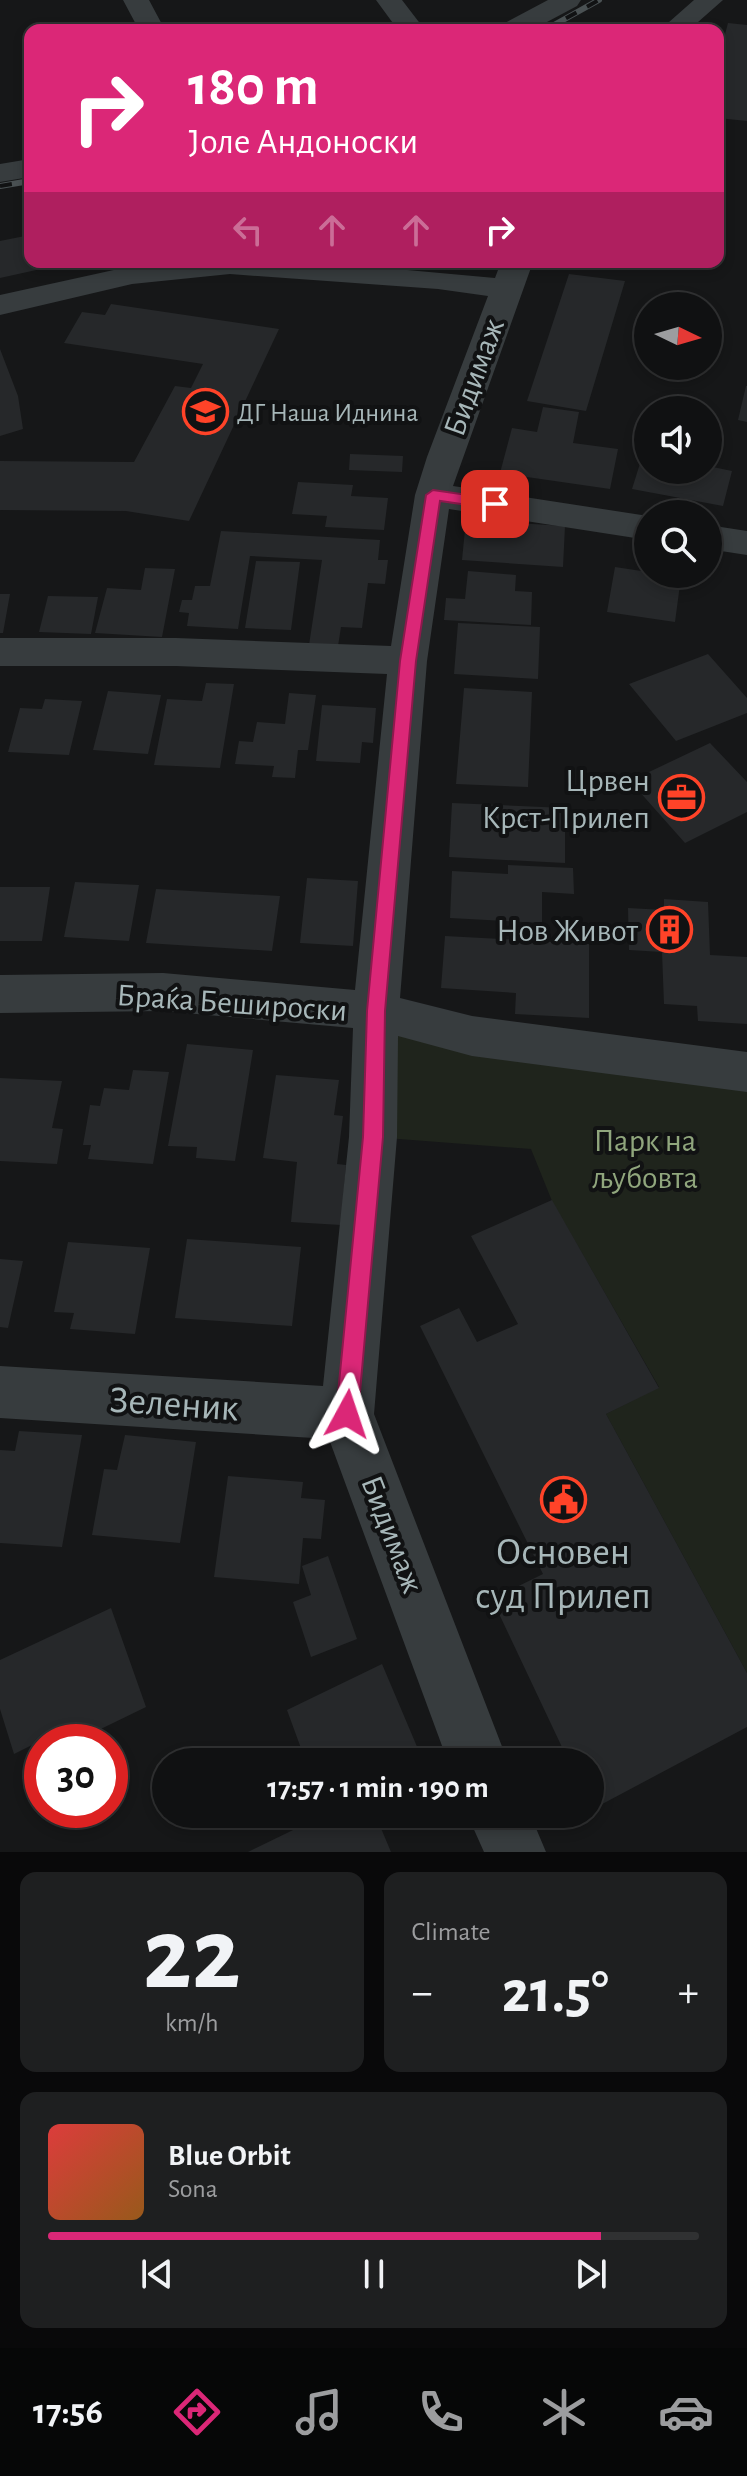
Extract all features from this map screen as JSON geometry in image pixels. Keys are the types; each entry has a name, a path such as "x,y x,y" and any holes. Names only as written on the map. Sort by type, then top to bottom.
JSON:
{"street":[{"path":"136,0 149,24"},
{"path":"389,0 407,24"},
{"path":"523,24 568,0"},
{"path":"680,24 710,0"},
{"path":"0,173 24,169"},
{"path":"0,305 132,275 201,268"},
{"path":"272,268 438,280 511,275"},
{"name":"Бидимаж","path":"473,1748 347,1414 373,1137 376,1011 408,661 433,495 511,275"},
{"path":"433,495 634,526"},
{"path":"722,539 747,543"},
{"path":"0,652 176,652 408,661"},
{"name":"Браќа Бешироски","path":"0,994 163,992 376,1011 472,1036 747,1072"},
{"name":"Зеленик","path":"0,1392 347,1414"},
{"path":"504,1828 515,1852"}],"green space":[{"name":"Парк на љубовта","path":"376,1011 747,1072 747,1673 606,1414 659,1387 552,1201 531,1149 373,1137"}],"building":[{"path":"728,23 747,25 747,121 724,119 724,38"},
{"path":"24,236 24,268 45,268 0,278 0,241"},
{"path":"569,274 625,281 586,411 527,401"},
{"path":"111,304 279,329 189,521 126,511 0,510 0,461 134,462 175,386 191,388 203,364 64,343 82,312 105,315"},
{"path":"0,349 18,396 23,429 0,436"},
{"path":"747,386 747,422 738,420"},
{"path":"543,407 579,412 573,443 618,449 610,489 500,473 512,428 537,432"},
{"path":"350,454 403,456 402,472 349,470"},
{"path":"722,469 732,471 723,506 722,500 691,500 632,489 634,483 722,484"},
{"path":"298,482 353,485 351,496 388,498 384,530 325,527 327,516 292,514"},
{"path":"466,520 565,526 563,567 462,560"},
{"path":"221,531 380,540 378,560 388,560 385,584 368,583 362,628 341,627 338,646 309,645 322,560 250,556 238,629 187,626 189,613 179,612 182,600 192,600 195,586 210,586"},
{"path":"256,561 300,562 291,630 245,628"},
{"path":"615,567 634,570 634,588 680,588 675,622 607,612"},
{"path":"145,568 175,569 162,637 95,633 107,588 141,590"},
{"path":"468,571 516,575 515,591 532,592 531,625 444,620 446,598 465,599"},
{"path":"0,594 10,594 3,633 0,633"},
{"path":"48,596 98,597 91,634 39,632"},
{"path":"458,623 540,627 538,679 454,674"},
{"path":"708,654 747,698 747,713 676,741 629,684"},
{"path":"206,683 234,684 220,768 154,765 167,699 202,701"},
{"path":"464,688 532,692 528,787 456,784"},
{"path":"108,691 161,695 148,754 93,750"},
{"path":"289,693 316,695 308,750 298,750 295,778 272,777 274,766 235,764 239,741 253,742 257,722 285,724"},
{"path":"45,699 82,701 69,755 8,752 20,708 42,709"},
{"path":"322,705 376,708 373,743 362,742 360,763 316,761"},
{"path":"710,743 747,782 747,812 685,843 630,781"},
{"path":"452,803 565,808 565,863 449,857"},
{"path":"508,865 573,868 574,894 542,892 542,923 450,918 452,871 508,874"},
{"path":"307,878 358,881 353,946 300,943"},
{"path":"75,882 139,885 129,941 64,937"},
{"path":"0,887 50,887 42,941 0,941"},
{"path":"156,889 280,896 272,951 146,943"},
{"path":"664,899 708,902 710,955 747,957 747,1024 698,1021 697,1006 664,1004 662,952 629,950 628,908 664,910"},
{"path":"445,936 589,944 589,1018 515,1014 516,993 441,988"},
{"path":"187,1044 253,1050 235,1161 196,1158 197,1147 168,1146"},
{"path":"133,1070 169,1072 153,1164 88,1159 91,1145 83,1145 90,1105 100,1106 104,1088 129,1090"},
{"path":"276,1075 339,1080 334,1115 343,1116 337,1164 346,1165 341,1225 291,1222 297,1162 263,1158"},
{"path":"0,1078 62,1081 52,1128 63,1129 57,1164 0,1161"},
{"name":"Основен суд Прилеп","path":"552,1200 659,1388 606,1414 747,1673 747,1727 604,1803 604,1748 562,1748 492,1599 543,1574 420,1326 459,1308 477,1342 518,1324 471,1236"},
{"path":"187,1239 301,1247 292,1326 175,1318"},
{"path":"68,1242 150,1248 135,1334 70,1329 74,1313 54,1312"},
{"path":"0,1259 23,1261 8,1328 0,1327"},
{"path":"19,1431 82,1435 62,1547 0,1543 0,1450 15,1451"},
{"path":"125,1435 196,1442 180,1543 92,1535 104,1469 117,1470"},
{"path":"228,1476 303,1482 301,1498 325,1500 321,1539 303,1538 299,1584 214,1577"},
{"path":"328,1556 357,1639 311,1657 293,1602 311,1595 302,1566"},
{"path":"111,1608 146,1707 111,1724 24,1724 24,1749 14,1754 0,1709 0,1660"},
{"path":"382,1664 418,1748 301,1748 287,1710"},
{"path":"297,1828 381,1828 391,1852 248,1852"}],"railway":[{"path":"556,24 599,0"},
{"path":"0,186 24,182"}],"place":[{"name":"ДГ Наша Иднина","path":"206,412"},
{"name":"Црвен Крст-Прилеп","path":"681,798"},
{"name":"Нов Живот","path":"669,930"},
{"name":"Основен суд Прилеп","path":"563,1500"}],"route":[{"path":"347,1414 373,1137 376,1011 408,661 433,495 495,504"}]}
